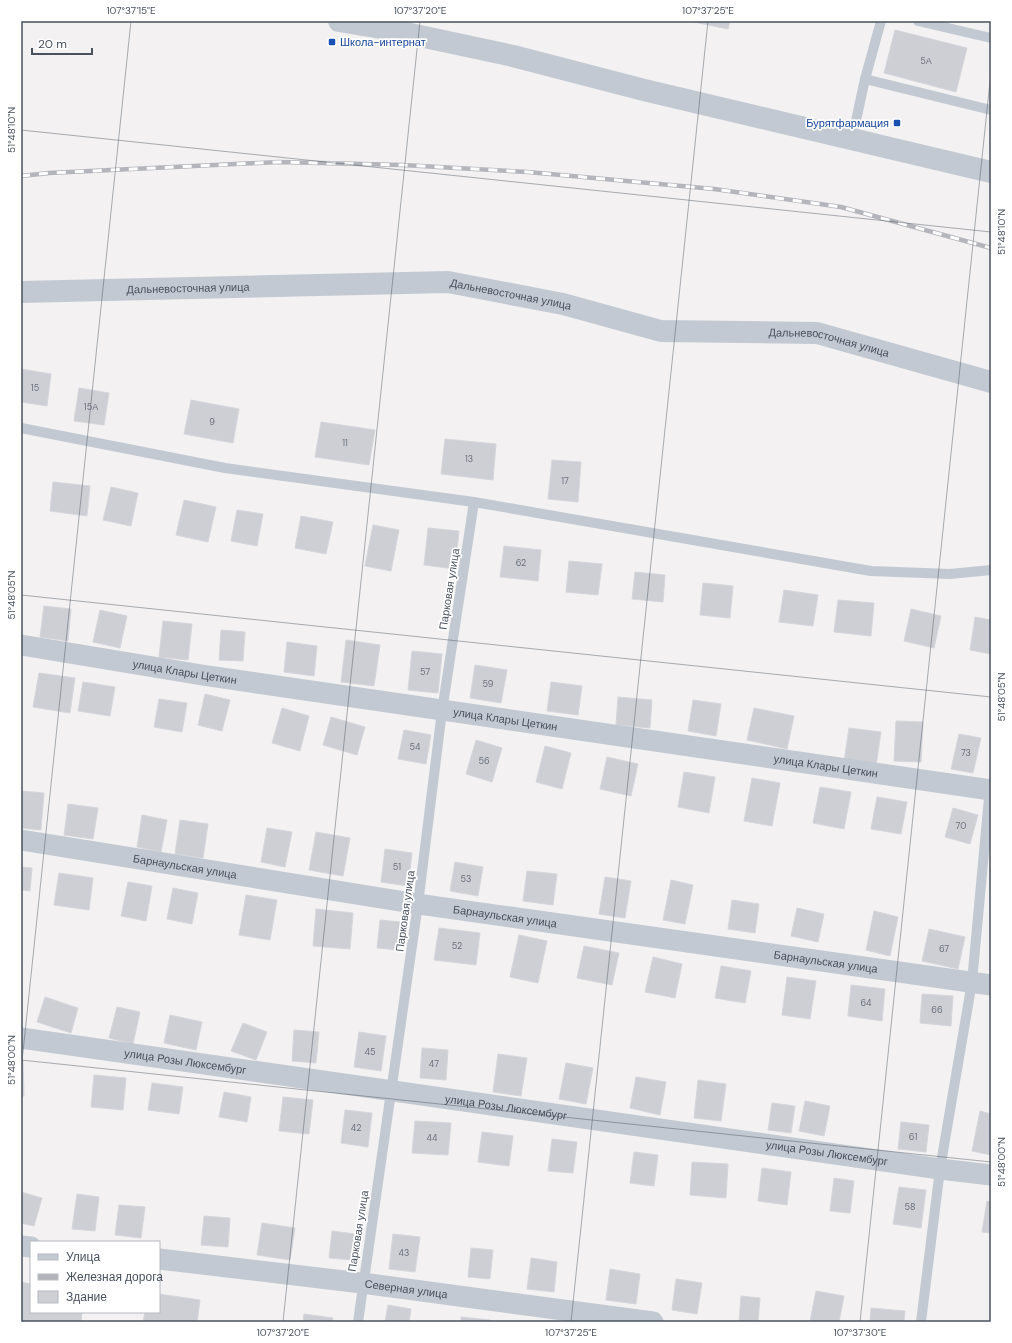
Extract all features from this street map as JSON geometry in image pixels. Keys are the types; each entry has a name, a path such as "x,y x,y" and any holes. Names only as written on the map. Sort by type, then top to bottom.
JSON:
{"street":[{"path":"339,21 387,29 513,56 644,90 991,172"},
{"name":"Дальневосточная улица","path":"21,292 448,282 563,304 662,331 817,333 991,382"},
{"name":"улица Клары Цеткин","path":"21,645 210,677 991,788"},
{"name":"Барнаульская улица","path":"21,840 418,904 981,984"},
{"name":"улица Розы Люксембург","path":"21,1038 391,1092 940,1169 991,1174"},
{"name":"Северная улица","path":"160,1259 362,1283 653,1322"}],"lane":[{"path":"852,139 865,79 881,21"},
{"path":"918,21 991,38"},
{"path":"865,79 991,110"},
{"path":"21,428 225,468 474,502 871,571 950,574 991,570"},
{"name":"Парковая улица","path":"358,1322 362,1283 418,904 442,711 474,502"},
{"path":"921,1322 940,1169 981,984 991,788"}],"building":[{"path":"689,21 730,21 728,29"},
{"path":"895,30 967,48 956,92 884,73"},
{"path":"21,369 51,374 47,406 21,402"},
{"path":"79,388 109,393 104,425 74,421"},
{"path":"191,400 239,409 233,443 184,434"},
{"path":"321,422 375,430 369,465 315,457"},
{"path":"445,439 496,444 493,480 441,474"},
{"path":"552,460 581,462 578,502 548,499"},
{"path":"53,482 90,486 87,516 50,511"},
{"path":"111,487 138,493 131,526 103,520"},
{"path":"184,500 216,507 208,542 176,535"},
{"path":"237,510 263,514 257,546 231,541"},
{"path":"301,516 333,522 326,554 295,548"},
{"path":"373,525 399,530 391,571 365,566"},
{"path":"428,528 459,531 455,569 424,565"},
{"path":"504,546 541,550 538,581 500,577"},
{"path":"569,561 602,564 598,595 566,592"},
{"path":"635,572 665,575 663,602 632,599"},
{"path":"703,583 733,586 730,618 700,615"},
{"path":"784,590 818,595 813,626 779,622"},
{"path":"838,600 874,603 871,636 834,632"},
{"path":"44,606 71,609 68,641 40,637"},
{"path":"911,609 941,616 934,648 904,641"},
{"path":"100,610 127,616 120,648 93,642"},
{"path":"975,617 991,620 991,654 970,650"},
{"path":"163,621 192,624 188,660 159,657"},
{"path":"221,630 245,632 243,661 219,660"},
{"path":"346,640 380,645 374,686 341,682"},
{"path":"287,642 317,646 314,676 284,672"},
{"path":"412,651 442,654 438,693 408,690"},
{"path":"475,665 507,670 501,703 470,698"},
{"path":"39,673 75,678 70,713 33,707"},
{"path":"83,682 115,687 110,716 78,711"},
{"path":"551,682 582,686 578,715 547,711"},
{"path":"205,694 230,700 222,731 198,725"},
{"path":"618,697 652,700 650,728 616,725"},
{"path":"159,699 187,703 182,732 154,727"},
{"path":"693,700 721,704 716,736 688,731"},
{"path":"282,708 309,716 300,751 272,743"},
{"path":"754,708 794,716 787,749 747,740"},
{"path":"331,717 365,727 357,755 323,745"},
{"path":"896,721 923,722 921,762 894,761"},
{"path":"849,728 881,732 876,766 844,762"},
{"path":"404,730 431,735 426,764 398,759"},
{"path":"959,734 981,738 973,773 951,769"},
{"path":"476,740 502,748 492,782 466,774"},
{"path":"545,746 571,753 562,789 536,782"},
{"path":"607,757 638,764 631,796 600,789"},
{"path":"684,772 715,777 709,813 678,807"},
{"path":"752,778 780,783 772,826 744,821"},
{"path":"820,787 851,792 844,829 813,823"},
{"path":"21,791 44,793 41,830 21,828"},
{"path":"877,797 907,802 901,834 871,829"},
{"path":"68,804 98,808 93,839 64,835"},
{"path":"953,808 978,815 970,844 945,837"},
{"path":"142,815 167,820 161,852 137,847"},
{"path":"180,820 208,824 203,858 175,854"},
{"path":"267,828 292,832 285,867 261,862"},
{"path":"316,832 350,838 343,876 309,870"},
{"path":"385,849 412,853 408,886 381,882"},
{"path":"455,862 483,867 478,896 450,891"},
{"path":"21,867 32,868 30,891 21,890"},
{"path":"527,871 557,874 553,905 523,901"},
{"path":"59,873 93,878 89,910 54,905"},
{"path":"605,877 631,881 625,918 599,914"},
{"path":"671,880 693,885 685,924 663,920"},
{"path":"128,882 152,886 146,921 121,916"},
{"path":"173,888 198,893 192,924 167,919"},
{"path":"246,895 277,900 270,940 239,935"},
{"path":"732,900 759,904 755,933 728,929"},
{"path":"797,908 824,914 818,942 791,936"},
{"path":"316,909 353,913 350,949 313,946"},
{"path":"874,911 898,917 890,956 866,950"},
{"path":"380,920 401,922 398,950 377,948"},
{"path":"439,928 480,933 476,965 434,960"},
{"path":"929,929 965,937 958,969 922,961"},
{"path":"519,935 547,941 538,983 510,977"},
{"path":"584,946 619,953 612,985 577,978"},
{"path":"653,957 682,964 675,998 645,992"},
{"path":"721,966 751,971 745,1003 715,998"},
{"path":"787,977 816,981 810,1019 782,1015"},
{"path":"851,985 885,989 882,1021 848,1016"},
{"path":"922,994 953,996 951,1026 920,1023"},
{"path":"45,997 78,1008 71,1033 37,1022"},
{"path":"117,1007 140,1012 133,1044 109,1038"},
{"path":"170,1015 202,1022 196,1050 164,1043"},
{"path":"243,1023 267,1032 256,1060 231,1051"},
{"path":"294,1030 319,1032 316,1063 292,1061"},
{"path":"359,1032 386,1036 381,1071 354,1067"},
{"path":"422,1048 448,1050 446,1080 420,1078"},
{"path":"498,1054 527,1058 521,1096 493,1092"},
{"path":"21,1061 23,1061 24,1096 21,1096"},
{"path":"566,1063 593,1068 586,1104 559,1099"},
{"path":"94,1075 126,1078 123,1110 91,1107"},
{"path":"636,1077 666,1082 660,1115 630,1108"},
{"path":"698,1080 726,1084 721,1121 694,1118"},
{"path":"152,1083 183,1087 179,1114 148,1110"},
{"path":"224,1092 251,1097 247,1122 219,1117"},
{"path":"283,1097 313,1100 309,1134 279,1131"},
{"path":"805,1101 830,1106 824,1136 799,1131"},
{"path":"772,1103 795,1106 791,1133 768,1130"},
{"path":"345,1110 372,1113 368,1147 341,1143"},
{"path":"980,1111 991,1114 991,1155 972,1151"},
{"path":"415,1121 451,1123 448,1155 412,1153"},
{"path":"901,1122 929,1125 926,1152 898,1149"},
{"path":"482,1132 513,1136 509,1166 478,1162"},
{"path":"552,1139 577,1142 573,1173 548,1171"},
{"path":"634,1152 658,1155 654,1186 630,1183"},
{"path":"692,1162 728,1164 726,1198 690,1195"},
{"path":"762,1168 791,1172 787,1205 758,1201"},
{"path":"834,1178 854,1181 850,1213 830,1211"},
{"path":"899,1187 926,1190 921,1228 893,1224"},
{"path":"21,1192 42,1198 34,1226 21,1223"},
{"path":"77,1194 99,1197 95,1231 72,1229"},
{"path":"987,1201 991,1202 991,1233 982,1232"},
{"path":"119,1205 145,1207 141,1238 115,1235"},
{"path":"204,1216 230,1218 228,1247 201,1245"},
{"path":"262,1223 295,1228 290,1260 257,1255"},
{"path":"332,1231 355,1234 352,1260 329,1258"},
{"path":"393,1234 420,1237 415,1272 389,1269"},
{"path":"471,1248 493,1250 490,1279 468,1277"},
{"path":"531,1258 557,1262 554,1292 527,1289"},
{"path":"610,1269 640,1274 636,1304 606,1300"},
{"path":"676,1279 702,1283 697,1314 672,1310"},
{"path":"21,1282 30,1284 30,1313 82,1313 81,1322 21,1322"},
{"path":"816,1291 844,1296 839,1322 810,1321"},
{"path":"160,1294 200,1300 197,1322 143,1322 145,1313 160,1313"},
{"path":"741,1296 760,1298 758,1322 739,1322"},
{"path":"388,1305 411,1309 409,1322 385,1322"},
{"path":"871,1308 905,1311 904,1322 870,1322"},
{"path":"304,1314 333,1318 332,1322 303,1322"},
{"path":"461,1317 490,1320 490,1322 461,1322"}],"railway":[{"path":"21,176 49,173 279,162 403,165 528,172 714,189 841,207 991,248"}],"place":[{"name":"Школа-интернат","path":"332,42"},
{"name":"Бурятфармация","path":"897,123"}]}
